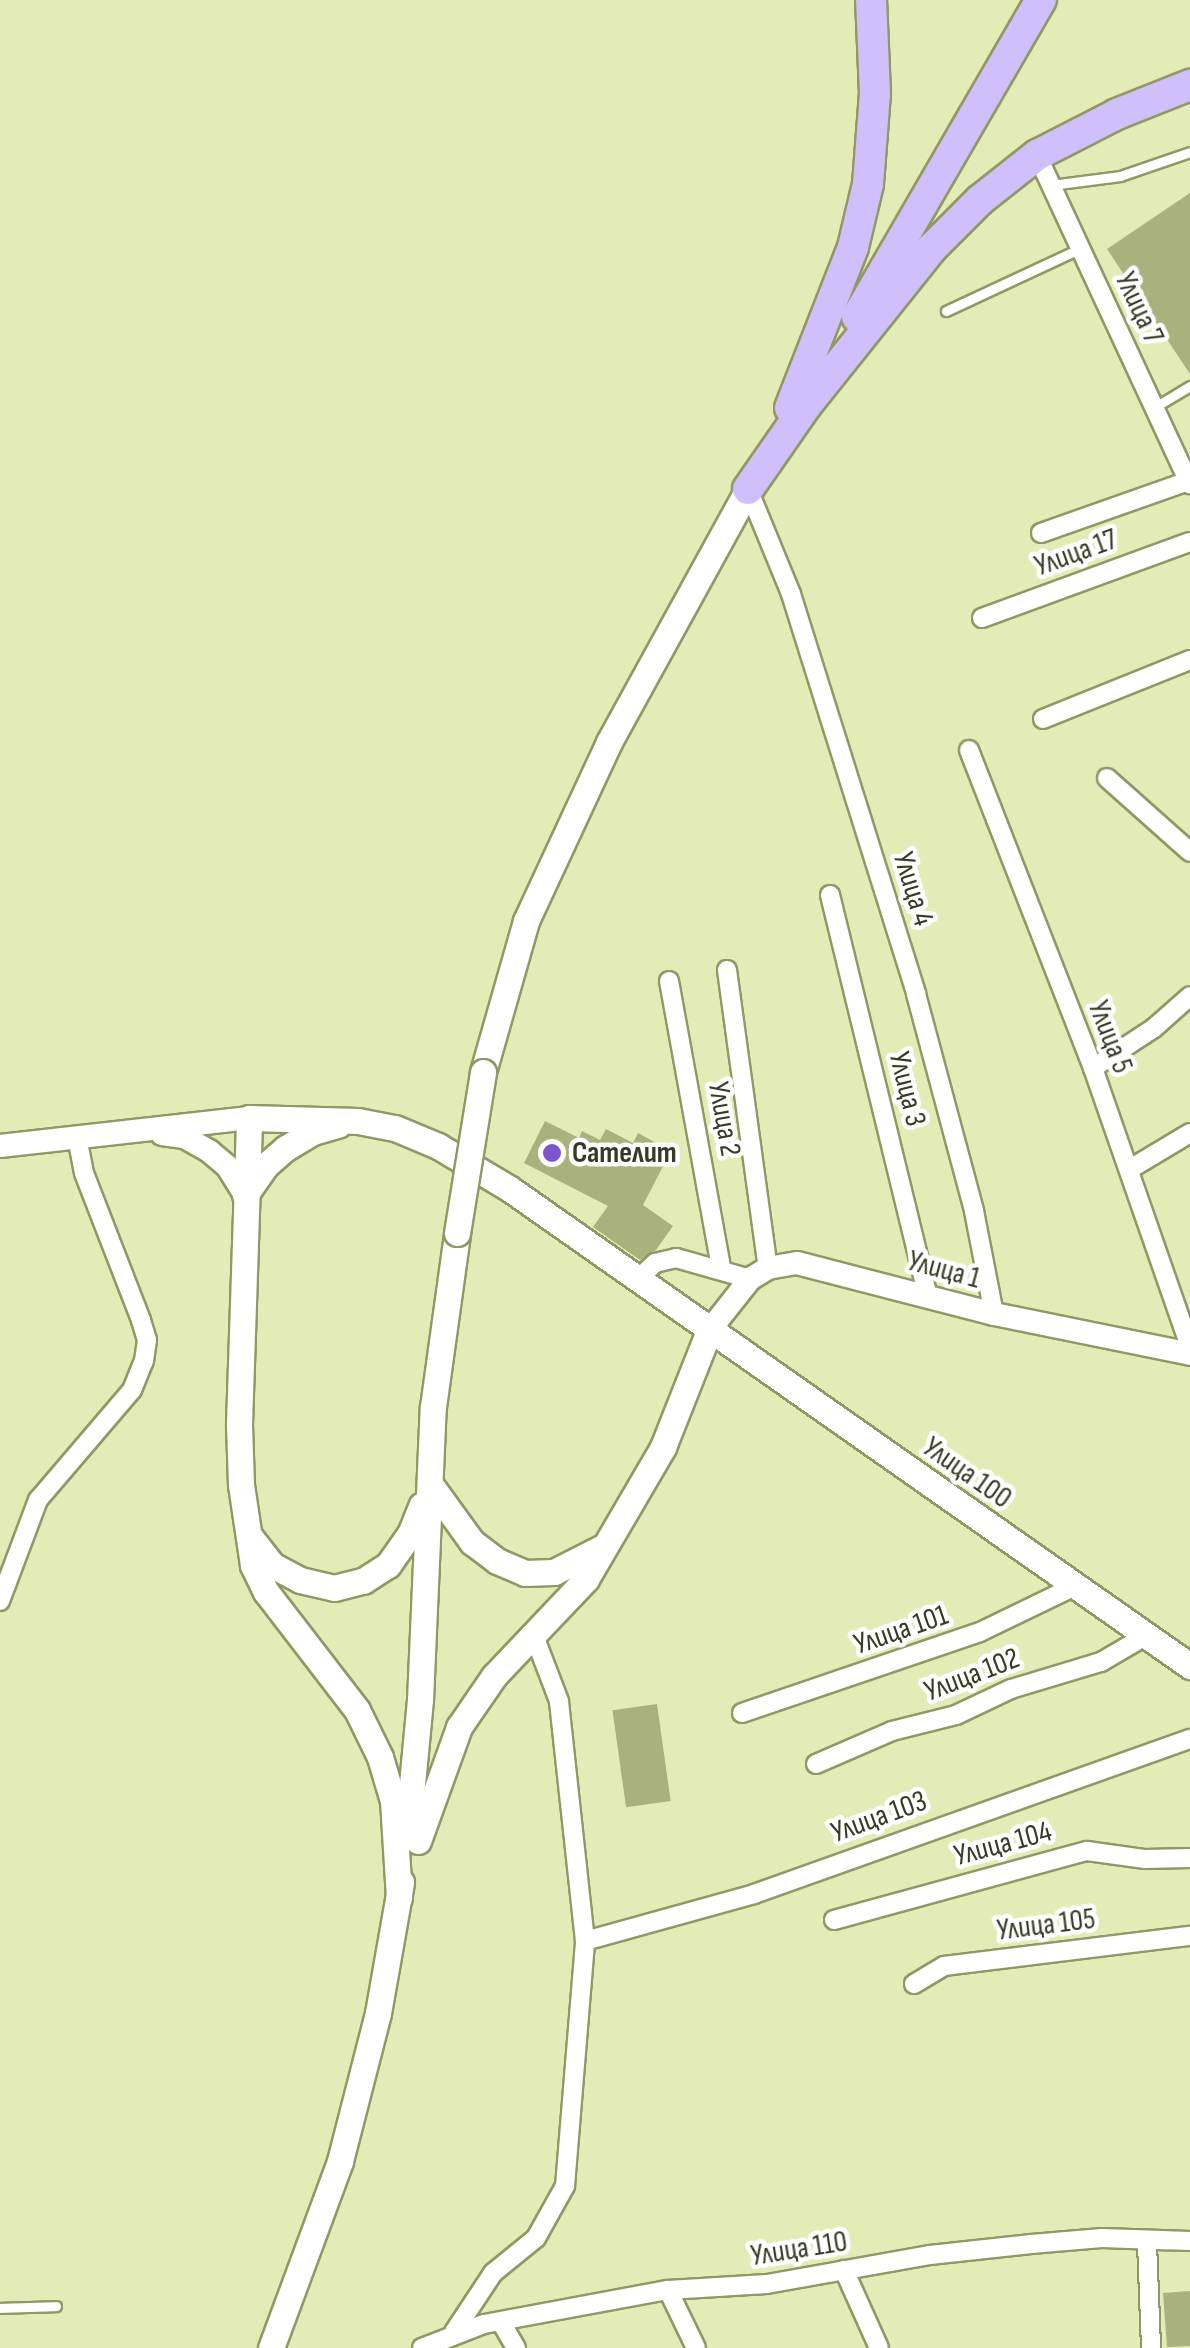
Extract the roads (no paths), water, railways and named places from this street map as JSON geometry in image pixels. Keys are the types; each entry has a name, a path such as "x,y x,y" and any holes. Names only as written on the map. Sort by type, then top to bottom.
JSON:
{"main road":[{"path":"272,2348 340,2161 378,2014 399,1898 414,1783 442,1321 483,1072 526,921 609,742 748,489 820,338 853,247 868,184 876,94 871,0"},
{"path":"748,489 805,406 1041,0"},
{"path":"805,406 932,248 980,200 1038,156 1117,114 1190,85"},
{"path":"248,1118 239,1424 253,1565 266,1592 356,1710 380,1757 393,1802 399,1898"},
{"name":"Улица 100","path":"248,1118 358,1120 395,1128 438,1146 510,1189 639,1278 709,1331 1190,1666"},
{"path":"245,1195 265,1166 286,1148 313,1132 358,1120"},
{"path":"399,1898 459,1727 533,1633 586,1579 600,1548 663,1447 709,1331"},
{"path":"247,1534 272,1565 300,1580 334,1588 363,1581 388,1565 410,1534 430,1484"},
{"path":"430,1484 472,1542 497,1562 525,1573 554,1572 600,1548"}],"street":[{"name":"Улица 7","path":"1038,156 1190,482"},
{"path":"1041,533 1190,482"},
{"name":"Улица 4","path":"748,489 792,594 916,994 974,1211 994,1314"},
{"name":"Улица 17","path":"982,618 1190,542"},
{"path":"1044,719 1190,660"},
{"name":"Улица 5","path":"968,750 1094,1068 1190,1351"},
{"path":"1107,778 1190,852"},
{"name":"Улица 3","path":"830,895 928,1297"},
{"path":"709,1331 759,1274 727,970"},
{"name":"Улица 2","path":"670,981 721,1267"},
{"path":"1094,1068 1154,1028 1190,996"},
{"path":"0,1146 248,1118"},
{"path":"144,1130 184,1137 209,1151 227,1166 245,1195"},
{"path":"1130,1169 1190,1133"},
{"path":"0,1601 38,1500 132,1390 144,1361 147,1340 141,1320 84,1173 77,1138"},
{"path":"639,1278 655,1263 676,1258 759,1274"},
{"name":"Улица 1","path":"759,1274 797,1263 994,1314 1190,1351"},
{"name":"Улица 101","path":"742,1713 980,1632 1073,1587"},
{"path":"454,2332 493,2273 536,2238 565,2186 586,1941 558,1701 533,1633"},
{"name":"Улица 102","path":"816,1764 892,1732 956,1715 1010,1689 1101,1662 1147,1635"},
{"name":"Улица 103","path":"586,1941 754,1894 1190,1739"},
{"name":"Улица 104","path":"834,1920 1088,1851 1145,1859 1190,1858"},
{"name":"Улица 105","path":"914,1984 944,1966 1190,1936"},
{"name":"Улица 110","path":"422,2348 454,2332 668,2290 767,2284 844,2270 1084,2240 1190,2241"},
{"path":"1147,2243 1151,2348"},
{"path":"844,2270 879,2348"},
{"path":"668,2290 696,2348"},
{"path":"501,2322 516,2348"}],"lane":[{"path":"1052,185 1120,176 1190,152"},
{"path":"946,311 1081,248"},
{"path":"1155,407 1190,386"},
{"path":"0,2308 56,2306"}],"place":[{"name":"Сателит","path":"552,1153"}]}
